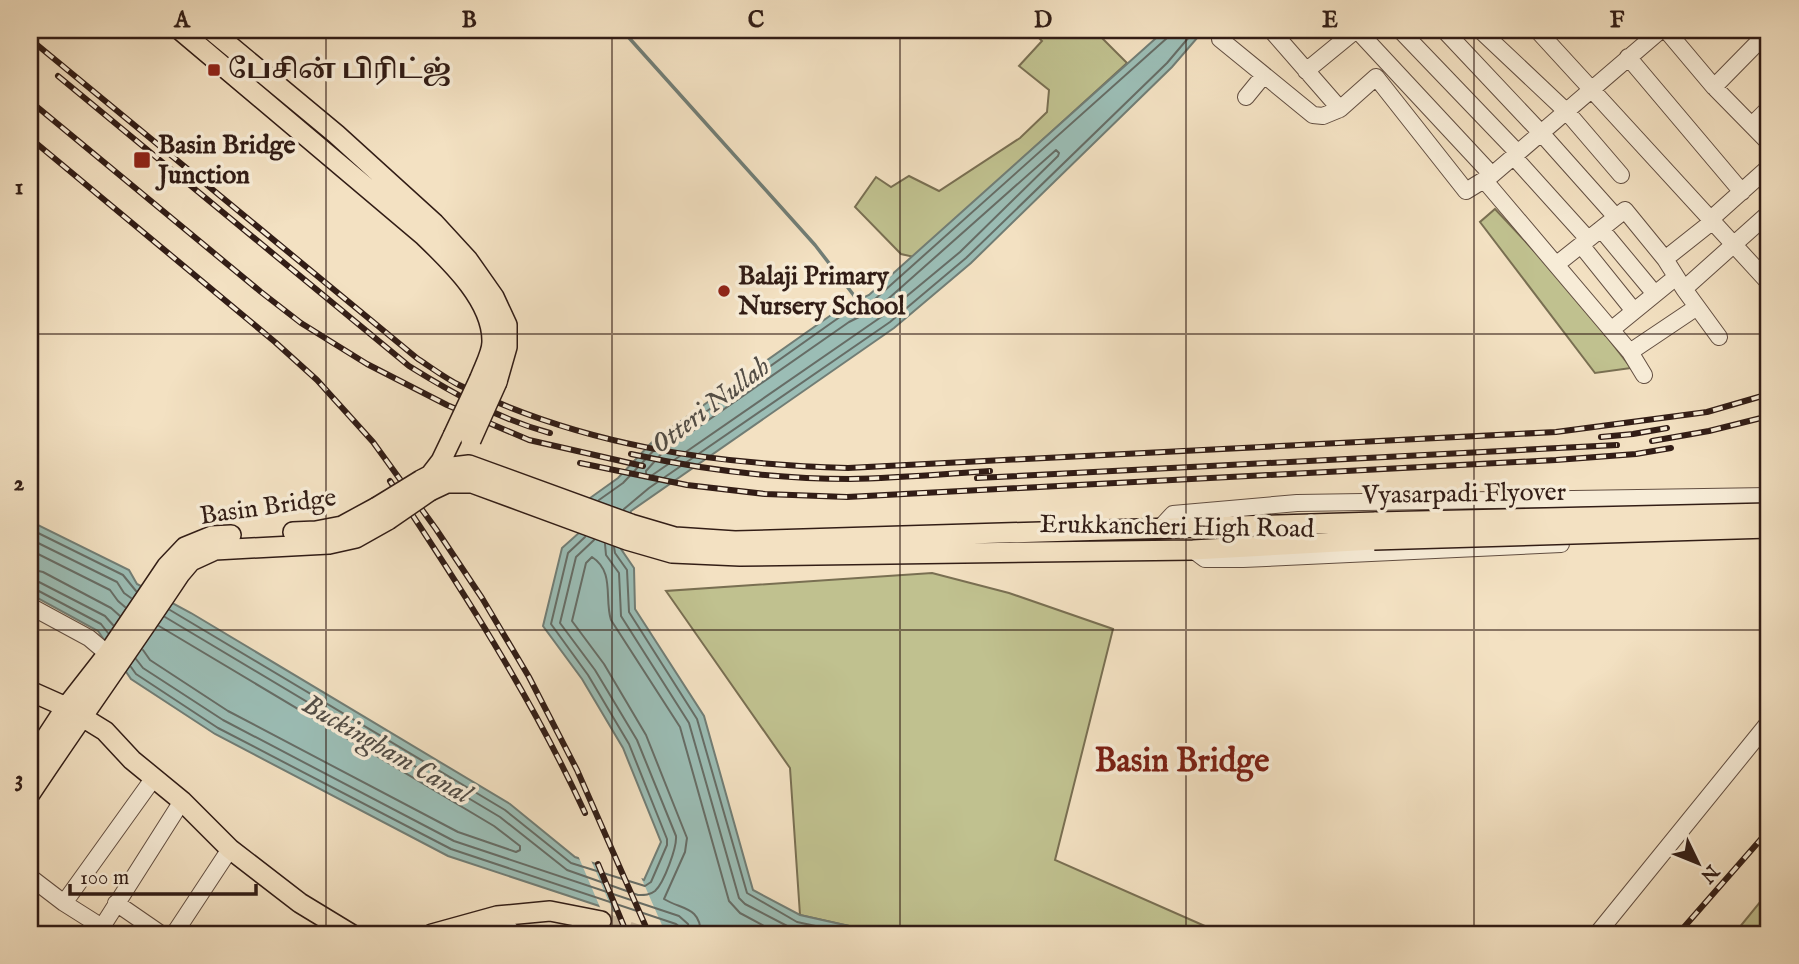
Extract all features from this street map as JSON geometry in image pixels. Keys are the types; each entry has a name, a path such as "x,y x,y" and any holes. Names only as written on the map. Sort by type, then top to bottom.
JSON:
{"main road":[{"path":"180,30 423,235 460,271 490,322 492,344 489,380"},
{"path":"211,30 336,134 434,223 468,260 494,297 507,325 507,347 462,438 427,481"},
{"path":"462,438 469,465"},
{"name":"Basin Bridge","path":"70,718 174,570 215,550 329,544 356,538 383,513 427,481 455,466 469,465 575,514"},
{"name":"Basin Bridge","path":"427,481 472,483 629,532"},
{"name":"Vyasarpadi Flyover","path":"1193,550 1375,531 1769,513"},
{"name":"Vyasarpadi Flyover","path":"1160,528 1375,531 1769,528"},
{"name":"Erukkancheri High Road","path":"629,532 735,541 1160,528"},
{"name":"Erukkancheri High Road","path":"629,532 673,553 740,556 1193,550"},
{"path":"30,691 70,718"},
{"path":"30,704 105,731 132,760 182,801 230,849 344,933"},
{"path":"30,762 70,718"},
{"path":"30,794 70,718"},
{"path":"438,934 497,916 550,911 601,921"}],"street":[{"path":"1221,30 1220,39 1313,116 1323,116 1339,109 1376,77 1466,191 1489,178 1594,90 1628,57 1663,30 1769,143"},
{"path":"1271,30 1339,109"},
{"path":"1306,71 1356,30 1489,178 1630,352 1644,375"},
{"path":"1400,30 1590,238 1655,294"},
{"path":"1444,30 1616,217"},
{"path":"1480,30 1567,112 1621,175"},
{"path":"1714,87 1769,31"},
{"path":"1546,33 1594,90 1735,245 1766,271"},
{"path":"1628,57 1742,192"},
{"path":"1246,97 1264,75"},
{"path":"1752,125 1769,108"},
{"path":"1665,259 1769,167"},
{"path":"1557,264 1625,211 1665,259 1720,337"},
{"path":"1611,330 1655,294 1680,283 1735,245 1769,213"},
{"path":"1590,238 1634,311"},
{"path":"1630,352 1697,307"},
{"path":"1685,496 1687,537"},
{"name":"Erukkancheri High Road","path":"1160,528 1173,514 1297,503 1769,496"},
{"name":"Erukkancheri High Road","path":"1193,550 1205,559 1243,559 1687,537 1769,536"},
{"path":"30,606 89,638 112,658"},
{"path":"1597,934 1769,722"},
{"path":"64,903 153,779"},
{"path":"30,877 102,927 182,801"},
{"path":"174,934 230,849"},
{"path":"116,903 161,934"},
{"path":"497,916 514,934"}],"green space":[{"path":"1031,30 1094,30 1127,63 914,257 901,254 855,207 876,177 891,187 909,176 939,191 1020,138 1047,112 1049,90 1019,66 1042,41"},
{"path":"1495,209 1570,289 1631,368 1595,373 1480,222"},
{"path":"932,573 1009,593 1113,629 1055,860 1223,934 885,934 800,915 790,768 666,591"},
{"path":"1769,891 1769,934 1734,934"}],"water":[{"path":"1165,30 1204,30 1172,67 971,263 894,328 631,511 621,549 634,568 635,609 704,716 753,890 800,915 885,934 684,934 448,856 215,734 131,679 98,631 30,594 30,521 129,570 137,584 191,613 510,804 575,857 644,880 661,842 623,748 582,679 543,626 562,548 580,532 590,498 618,478 654,440 841,308 869,295"}],"pier":[{"path":"577,853 590,858 615,916 602,912"},
{"path":"595,860 614,866 616,870 620,868 640,875 665,932 621,918"}],"waterway":[{"path":"622,30 815,245 859,302"}],"tunnel":[{"path":"601,921 637,934"}],"railway":[{"path":"30,39 438,373 506,406 553,423 649,448 747,462 848,468 1556,432 1707,412 1769,394"},
{"path":"58,76 409,366 477,405 550,433"},
{"path":"30,101 261,292 301,323 367,364 447,405 529,440 643,466"},
{"path":"30,138 275,342 317,380 373,442 482,598 529,677 577,770 649,934"},
{"path":"1652,441 1709,431 1769,416"},
{"path":"1601,437 1667,428"},
{"path":"977,478 1617,445"},
{"path":"580,463 687,485 765,494 847,497 1556,460 1636,454 1671,448"},
{"path":"631,454 713,469 822,479 990,471"},
{"path":"390,481 469,602 518,685 585,813"},
{"path":"1678,934 1769,830"},
{"path":"598,864 627,934"}],"place":[{"name":"பேசின் பிரிட்ஜ்","path":"214,70"},
{"name":"Basin Bridge Junction","path":"142,160"},
{"name":"Balaji Primary Nursery School","path":"724,291"}],"district":[{"name":"Basin Bridge","path":"1182,762"}],"water label":[{"name":"Otteri Nullah","path":"711,406"},
{"name":"Buckingham Canal","path":"386,750"}]}
